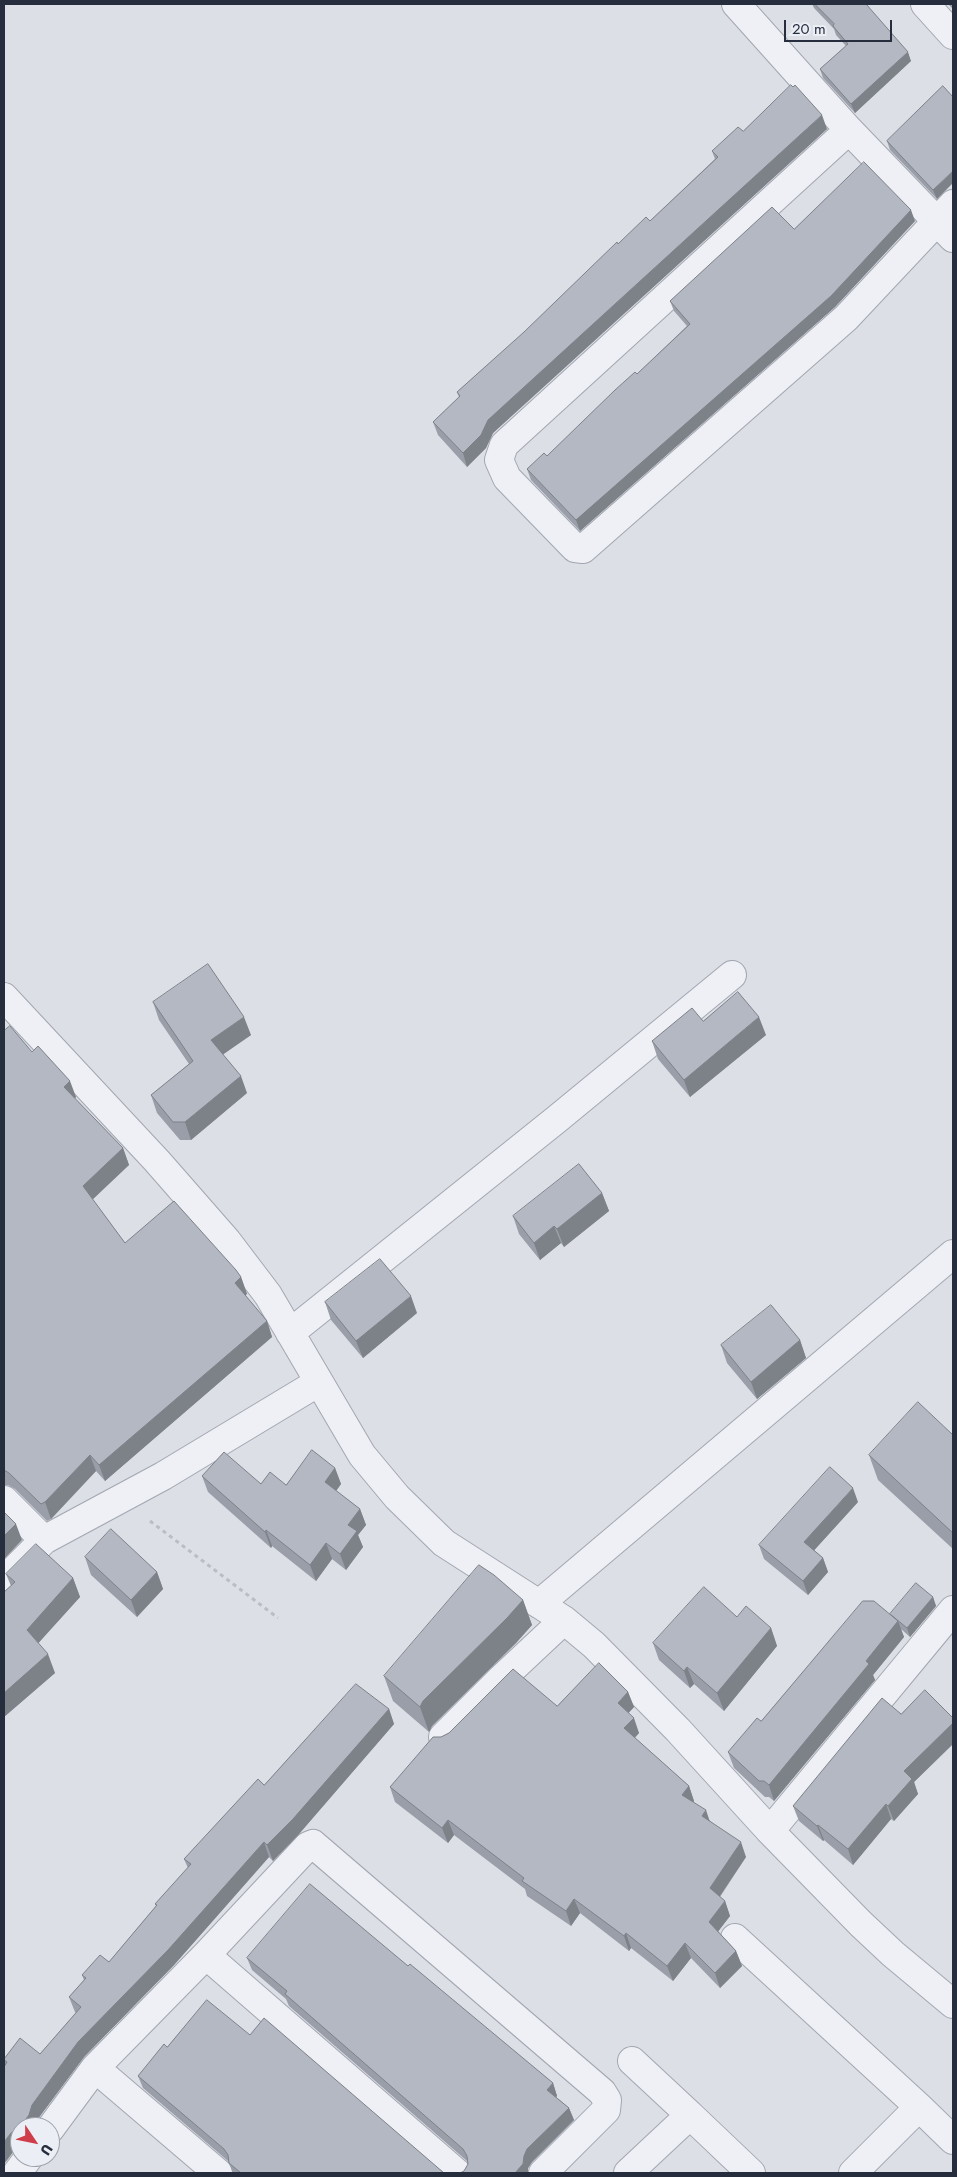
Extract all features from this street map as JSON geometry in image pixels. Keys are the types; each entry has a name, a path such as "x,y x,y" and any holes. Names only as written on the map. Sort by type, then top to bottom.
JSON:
{"street":[{"path":"736,4 849,130 948,221 846,318 604,532 582,549 576,548 507,478 499,460 504,445 849,130"},
{"path":"925,4 953,35"},
{"path":"290,1333 558,1119 732,975"},
{"path":"4,997 13,1024 157,1161 227,1241 268,1295 362,1455 397,1497 444,1543 564,1620 594,1645 860,1924 953,2004"},
{"path":"539,1604 953,1254"},
{"path":"4,1580 44,1540 122,1499 319,1382"},
{"path":"4,1500 44,1540"},
{"path":"770,1831 953,1610"},
{"path":"442,1738 564,1620"},
{"path":"59,2117 95,2068 206,1955 308,1846 313,1844 594,2086 607,2100 606,2110 542,2173"},
{"path":"735,1938 953,2140"},
{"path":"206,1955 457,2173"},
{"path":"632,2061 751,2173"},
{"path":"95,2068 218,2173"},
{"path":"853,2173 919,2107"},
{"path":"628,2173 690,2116"}],"path":[{"path":"122,1499 278,1618"}],"building":[{"path":"815,4 866,4 908,52 851,104 820,69 848,44 833,26 834,24"},
{"path":"791,85 793,87 795,85 822,115 488,420 481,435 463,453 433,422 460,396 457,392 524,332 617,242 618,244 646,217 650,221 718,157 712,151 738,127 743,131"},
{"path":"943,86 953,97 953,171 933,190 887,141"},
{"path":"864,162 911,210 831,296 576,520 527,469 544,453 547,456 615,390 635,372 637,374 690,324 670,301 772,207 794,229"},
{"path":"208,964 244,1017 211,1040 241,1076 185,1122 173,1122 151,1095 193,1061 153,1002"},
{"path":"738,992 759,1017 684,1080 652,1041 692,1008 703,1021"},
{"path":"10,1026 32,1052 38,1046 70,1081 64,1087 123,1148 83,1186 125,1243 174,1201 236,1270 241,1277 235,1283 267,1321 99,1465 90,1455 41,1504 4,1470 4,1031"},
{"path":"579,1164 602,1193 557,1229 554,1226 534,1243 513,1216"},
{"path":"380,1259 411,1296 356,1341 325,1302"},
{"path":"771,1305 800,1340 751,1382 721,1345"},
{"path":"918,1402 953,1435 953,1533 869,1455"},
{"path":"312,1450 335,1468 325,1482 360,1509 348,1525 357,1531 340,1554 326,1543 310,1565 266,1530 265,1532 202,1476 224,1452 261,1484 270,1472 286,1485"},
{"path":"830,1467 853,1488 804,1542 823,1558 803,1581 759,1545"},
{"path":"4,1512 16,1524 4,1536"},
{"path":"111,1529 157,1572 131,1600 85,1557"},
{"path":"36,1544 73,1578 27,1630 48,1654 4,1693 4,1592 15,1582 6,1574"},
{"path":"479,1565 494,1575 523,1600 423,1701 420,1707 384,1676"},
{"path":"916,1583 933,1597 907,1628 890,1614"},
{"path":"704,1587 737,1617 746,1606 771,1628 717,1693 687,1667 684,1671 653,1643"},
{"path":"863,1601 874,1601 898,1621 866,1661 869,1664 769,1785 764,1781 759,1781 728,1752 757,1718 761,1721"},
{"path":"599,1663 628,1692 618,1703 634,1718 624,1728 689,1786 682,1795 706,1810 702,1816 741,1842 710,1888 725,1901 709,1922 736,1951 715,1973 685,1943 667,1966 626,1933 624,1936 574,1899 566,1911 522,1881 524,1878 448,1820 442,1828 390,1787 433,1737 441,1737 449,1733 513,1669 557,1706"},
{"path":"356,1684 389,1709 293,1819 267,1845 264,1842 168,1950 78,2042 32,2105 28,2117 10,2117 10,2134 4,2142 4,2067 7,2062 4,2059 20,2038 40,2054 81,2007 69,1997 86,1978 82,1975 100,1955 109,1962 157,1905 155,1904 191,1864 184,1859 258,1779 264,1785"},
{"path":"925,1690 953,1718 953,1723 904,1771 912,1779 888,1806 886,1804 848,1849 793,1806 882,1698 901,1714"},
{"path":"310,1884 553,2083 547,2090 569,2108 527,2149 523,2164 515,2173 460,2173 464,2171 468,2164 467,2156 463,2149 285,1994 287,1991 247,1958"},
{"path":"207,2000 250,2035 264,2018 444,2173 241,2173 229,2163 228,2155 224,2149 138,2076 164,2044 167,2047"}]}
